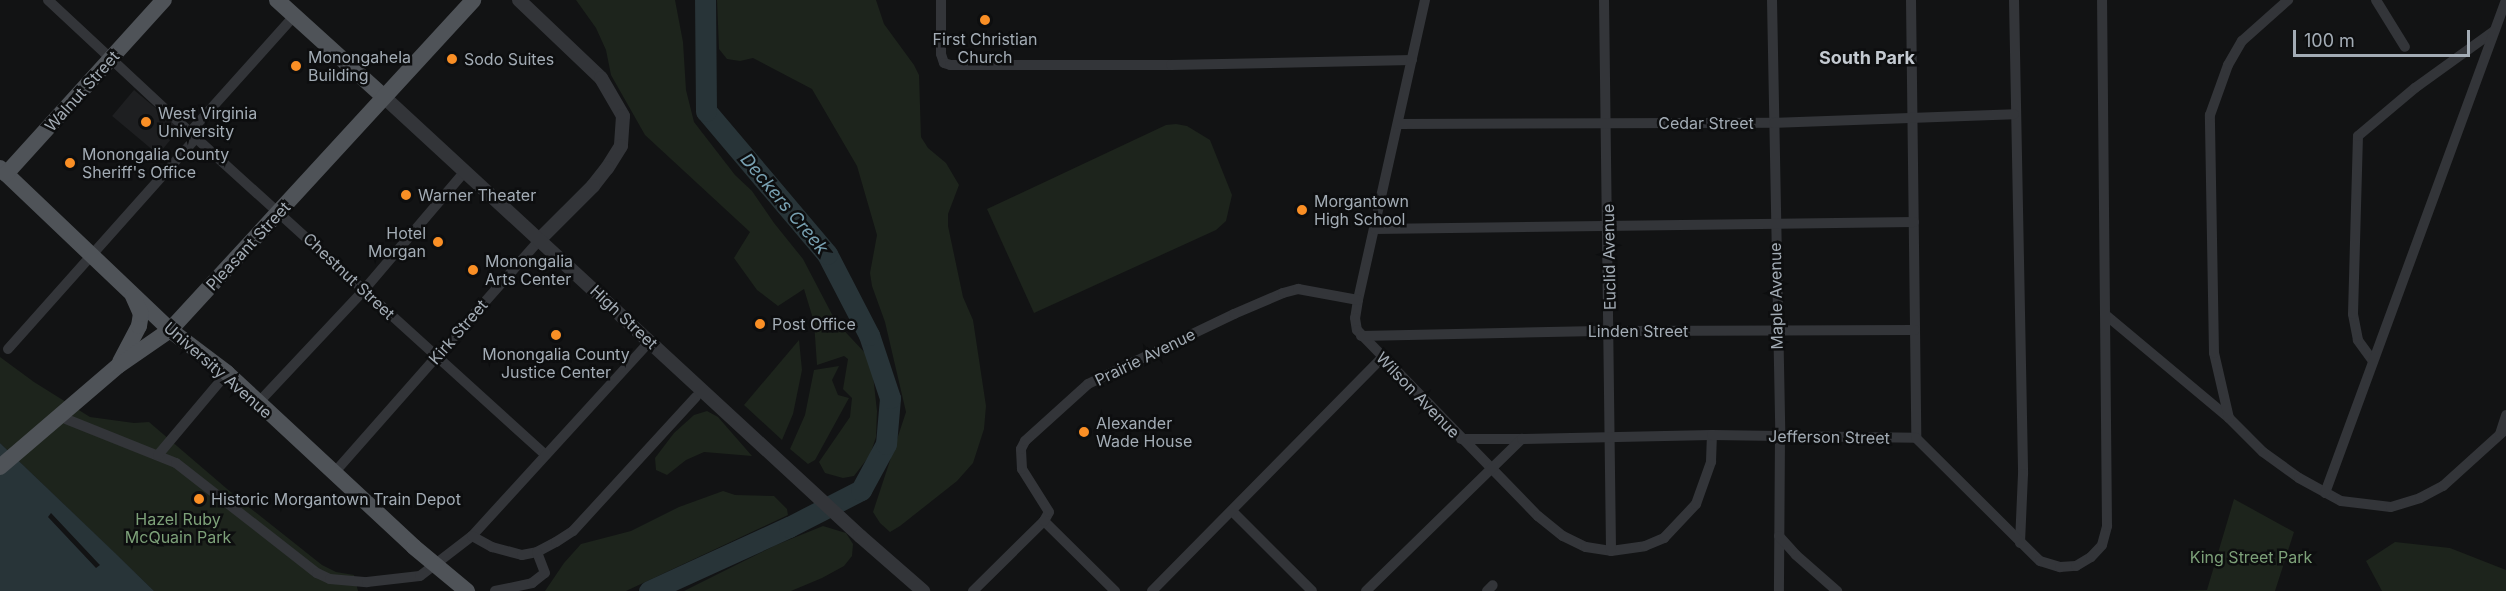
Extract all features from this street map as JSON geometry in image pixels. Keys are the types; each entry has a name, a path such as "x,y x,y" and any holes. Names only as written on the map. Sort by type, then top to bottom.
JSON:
{"main road":[{"name":"Walnut Street","path":"2,175 164,0"},
{"name":"High Street","path":"277,0 384,97"},
{"name":"Pleasant Street","path":"0,467 118,366 170,330 473,0"},
{"name":"University Avenue","path":"2,175 92,254 170,330 227,373 461,587"},
{"path":"118,366 139,326 141,314 129,290"}],"street":[{"name":"Chestnut Street","path":"48,0 363,291 545,454"},
{"name":"Kirk Street","path":"334,473 540,239 593,186 621,146 623,116 614,96 601,78 519,0"},
{"path":"941,0 941,54 944,63 1171,65 1412,60"},
{"path":"1361,336 1355,318 1358,300 1425,0"},
{"name":"Euclid Avenue","path":"1604,0 1611,550"},
{"name":"Maple Avenue","path":"1772,0 1776,331 1780,436 1779,591"},
{"path":"1911,0 1916,438 2040,561 2060,567 2076,566 2091,557 2102,545 2107,526 2107,316 2102,0"},
{"path":"2014,0 2014,114 2024,474 2020,543"},
{"path":"2229,418 2214,353 2210,115 2228,65 2242,41 2288,0"},
{"path":"2376,0 2405,47"},
{"path":"2325,493 2506,0"},
{"path":"8,349 92,254 294,16"},
{"path":"2373,361 2358,340 2353,314 2352,282 2358,136 2415,88 2494,31"},
{"name":"High Street","path":"384,97 923,591"},
{"name":"Cedar Street","path":"1398,124 1774,123 2014,114"},
{"path":"258,403 363,291 465,171"},
{"path":"1375,229 1608,224 1914,222"},
{"name":"Prairie Avenue","path":"1044,521 1049,512 1022,469 1021,449 1025,441 1088,384 1233,314 1284,293 1299,289 1358,300"},
{"path":"2107,316 2229,418 2263,452 2341,501 2391,507 2420,498 2443,486 2503,432 2506,415"},
{"name":"Linden Street","path":"1361,336 1610,331 1915,330"},
{"name":"Wilson Avenue","path":"1361,336 1491,470 1563,536 1586,547 1611,550 1645,546 1664,537 1696,504 1711,462 1712,435"},
{"path":"66,418 176,463 317,573 330,579 367,582 420,576 472,536 650,341"},
{"path":"1152,591 1383,357"},
{"path":"158,455 227,373"},
{"path":"472,536 507,553 522,555 537,552 573,531 696,397"},
{"name":"Jefferson Street","path":"1461,439 1712,435 1916,438"},
{"path":"1366,591 1522,439"},
{"path":"1232,511 1312,591"},
{"path":"973,591 1044,521 1115,591"},
{"path":"1779,536 1796,555 1837,591"},
{"path":"495,591 532,583 545,573 537,552"}],"shaded area":[{"name":"West Virginia University","path":"134,90 180,129 158,155 112,116"},
{"path":"0,443 115,553 154,591 0,591"}],"green space":[{"path":"576,0 675,0 683,42 686,90 694,122 735,175 752,191 803,259 836,322 867,355 872,366 877,411 876,437 870,455 854,476 843,478 825,473 819,462 850,417 852,398 843,389 848,359 844,356 817,365 814,322 804,289 778,306 757,290 734,258 750,232 645,135 611,75 606,50 596,28"},
{"path":"717,0 876,0 884,24 919,75 921,137 928,148 946,163 959,185 948,214 948,226 963,297 973,320 986,406 984,429 973,463 957,481 890,532 873,512 906,412 885,322 872,286 870,273 877,235 857,166 812,89 753,58 740,61 727,59 719,49"},
{"path":"1166,125 1187,126 1210,140 1232,195 1226,221 1216,230 1034,313 987,209"},
{"path":"799,340 802,370 793,414 782,440 744,405"},
{"name":"Hazel Ruby McQuain Park","path":"0,357 34,382 90,417 134,423 149,422 240,500 322,565 336,572 354,575 358,591 154,591 0,443"},
{"path":"839,366 832,380 838,395 849,398 815,460 808,464 790,449 805,415 814,370"},
{"path":"707,411 718,417 752,456 704,452 686,460 667,475 656,470 655,458 674,433 694,415"},
{"path":"723,491 735,495 774,496 787,509 788,515 626,591 545,591 564,563 581,544 631,531 679,507"},
{"name":"King Street Park","path":"2234,499 2294,532 2275,591 2167,591 2207,590"},
{"path":"823,526 846,533 853,544 852,556 844,566 822,578 791,591 684,591 776,545"},
{"path":"2395,542 2450,548 2506,570 2506,591 2382,591 2366,561"}],"pier":[{"path":"51,513 100,565 96,568 48,517"}],"waterway":[{"name":"Deckers Creek","path":"649,591 789,527 861,490 886,444 890,398 869,335 827,254 706,111 705,0"}],"place":[{"name":"First Christian Church","path":"985,20"},
{"name":"Sodo Suites","path":"452,59"},
{"name":"Monongahela Building","path":"296,66"},
{"name":"West Virginia University","path":"146,122"},
{"name":"Monongalia County Sheriff's Office","path":"70,163"},
{"name":"Warner Theater","path":"406,195"},
{"name":"Morgantown High School","path":"1302,210"},
{"name":"Hotel Morgan","path":"438,242"},
{"name":"Monongalia Arts Center","path":"473,270"},
{"name":"Post Office","path":"760,324"},
{"name":"Monongalia County Justice Center","path":"556,335"},
{"name":"Alexander Wade House","path":"1084,432"},
{"name":"Historic Morgantown Train Depot","path":"199,499"}],"district":[{"name":"South Park","path":"1867,58"}]}
